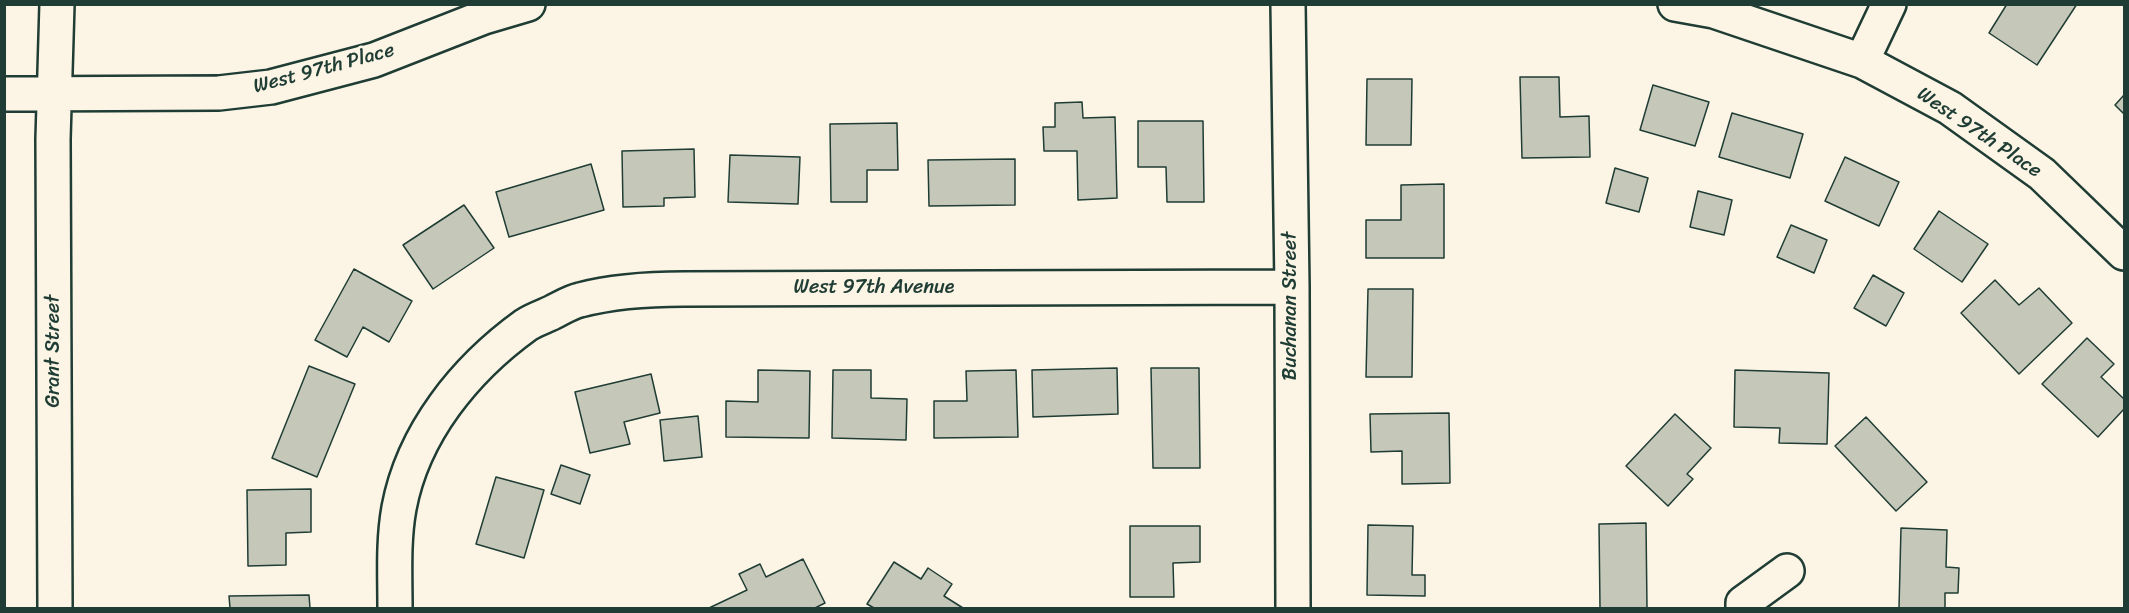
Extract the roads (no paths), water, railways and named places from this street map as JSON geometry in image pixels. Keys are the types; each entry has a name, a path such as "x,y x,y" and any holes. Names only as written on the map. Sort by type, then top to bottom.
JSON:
{"street":[{"name":"Grant Street","path":"55,609 53,94 57,4"},
{"name":"West 97th Place","path":"4,94 219,93 271,87 374,60 484,17 528,4"},
{"name":"Buchanan Street","path":"1288,4 1293,609"},
{"name":"West 97th Place","path":"1675,4 1714,11 1862,61 1950,108 2042,174 2124,253"},
{"path":"1862,61 1889,4"},
{"name":"West 97th Avenue","path":"395,609 395,554 399,509 408,474 425,435 450,397 478,366 528,324 578,300 631,290 1292,287"},
{"path":"1743,609 1743,603 1787,571"}]}
